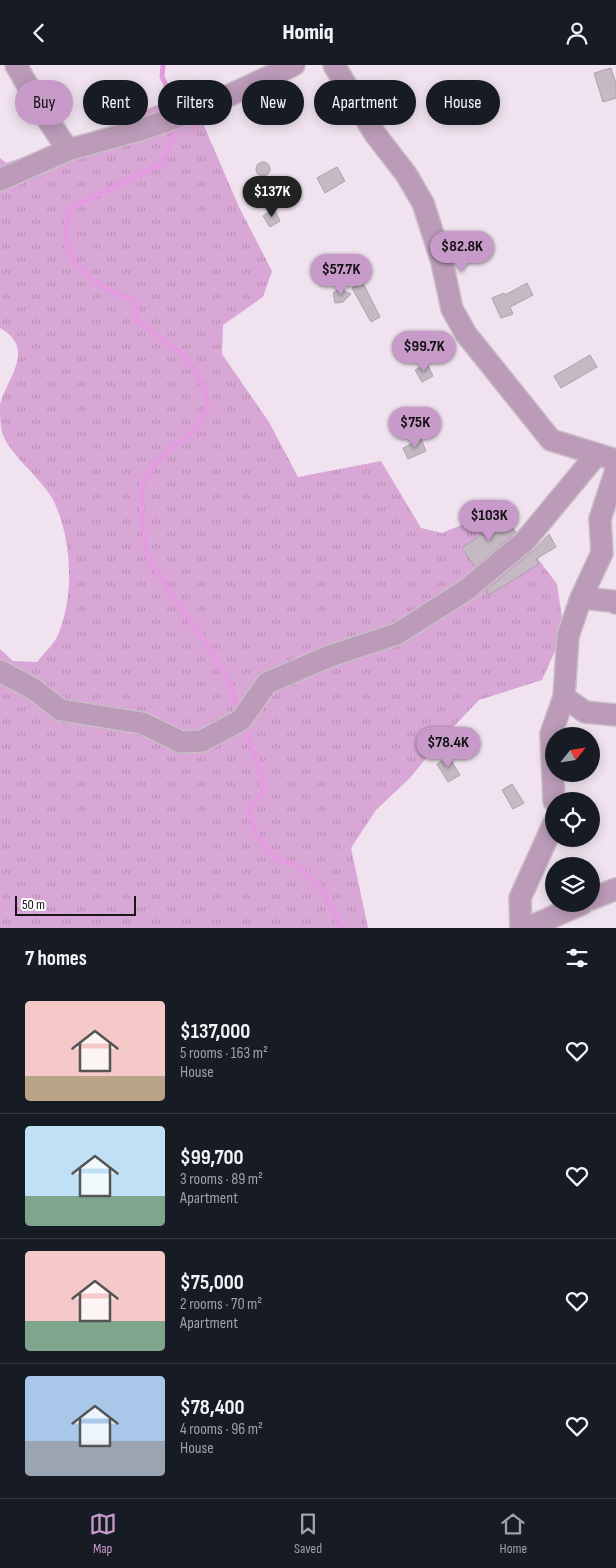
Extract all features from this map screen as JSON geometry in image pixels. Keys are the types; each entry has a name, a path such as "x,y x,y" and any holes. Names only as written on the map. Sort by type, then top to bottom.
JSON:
{"street":[{"path":"16,65 42,111 68,150"},
{"path":"0,180 68,150 140,130 198,111 294,65"},
{"path":"0,671 32,688 62,710 142,723 181,742 202,741 241,720 267,683 330,656 397,634 466,590 525,541 606,457 551,440 466,334 452,309 442,262 423,203 406,174 370,126 334,65"},
{"path":"554,792 551,734 564,697 568,637 581,598 602,553 600,519 616,470"},
{"path":"581,598 616,603"},
{"path":"564,697 585,712 616,715"},
{"path":"521,928 520,898 545,843"},
{"path":"600,895 616,889"},
{"path":"527,928 564,912"}],"green space":[{"path":"158,105 158,125 204,125 239,207 272,271 263,297 223,325 222,354 269,422 298,477 381,461 421,528 442,533 483,516 529,547 557,584 564,631 542,680 479,700 440,741 410,778 376,810 351,848 368,928 0,928 0,649 13,661 37,662 51,645 58,635 67,602 69,565 64,530 52,498 6,442 1,428 0,404 13,374 18,354 17,345 11,336 0,328 0,158 6,163 111,125 148,125 148,109"}],"building":[{"path":"611,68 616,84 616,98 603,102 594,73"},
{"path":"263,162 268,164 270,169 268,174 263,176 258,174 256,169 258,164"},
{"path":"337,167 345,181 325,193 317,178"},
{"path":"274,209 280,221 270,227 263,216"},
{"path":"363,283 380,317 371,322 352,288"},
{"path":"527,283 533,295 510,307 513,314 501,318 492,298 504,293 505,295"},
{"path":"339,289 351,294 343,302 335,303 333,293"},
{"path":"590,355 597,367 561,388 554,376"},
{"path":"427,364 433,376 422,382 415,370"},
{"path":"421,439 426,451 408,459 403,448"},
{"path":"504,518 516,532 475,567 462,548 482,534 484,536"},
{"path":"549,534 556,547 536,559 539,564 489,595 486,590 533,551"},
{"path":"449,757 460,775 448,782 437,764"},
{"path":"512,784 524,803 513,809 502,790"}],"waterway":[{"path":"163,65 164,80"},
{"path":"178,125 162,164 70,208 66,232 72,258 80,268 90,277 114,292 139,302 135,319 185,356 205,389 208,408 195,430 176,444 156,463 142,484 142,519 147,555 173,598 203,638 229,682 239,714"},
{"path":"243,724 261,771 263,792 249,811 256,835 277,859 296,865 319,885 343,928"}]}
